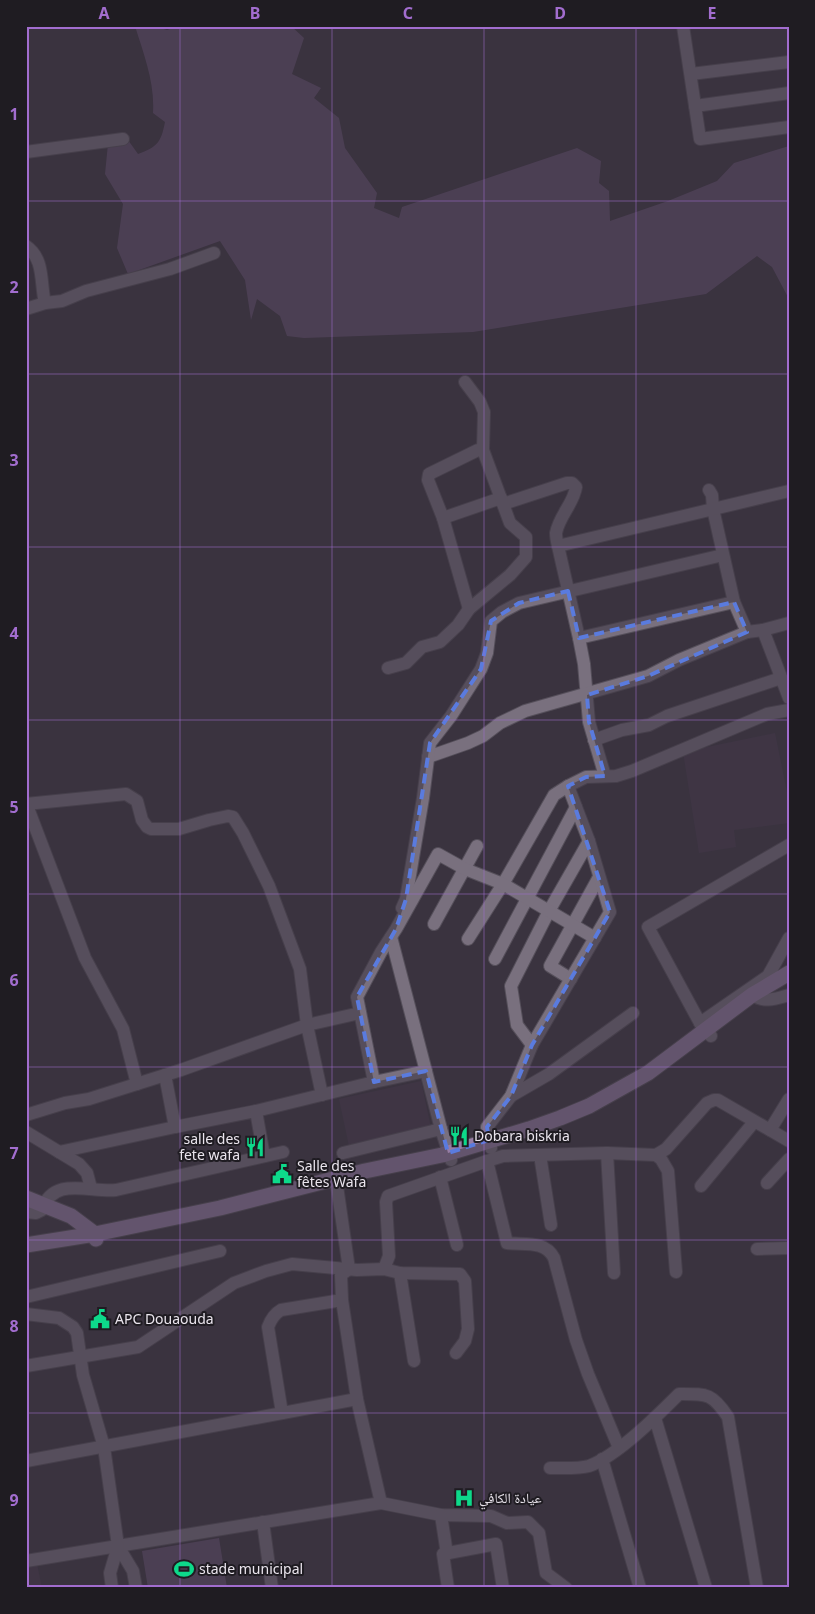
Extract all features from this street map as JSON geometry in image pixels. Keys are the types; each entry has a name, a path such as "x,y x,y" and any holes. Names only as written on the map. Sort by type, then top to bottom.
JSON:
{"main road":[{"path":"26,1255 220,1208 368,1178 450,1156 495,1148 564,1124 621,1098 681,1061 706,1029 756,998 789,973"},
{"path":"756,998 789,983"},
{"path":"26,1198 71,1216 95,1237"},
{"path":"26,1245 95,1237"}],"street":[{"path":"683,26 700,139 789,127"},
{"path":"691,74 789,62"},
{"path":"695,106 789,93"},
{"path":"26,152 123,139"},
{"path":"26,246 37,256 40,263 45,303"},
{"path":"26,309 45,303 62,301 86,291 170,269 214,253"},
{"path":"388,668 406,663 422,648 440,642 458,625 469,609 510,575 526,557 526,537 510,524 483,450 484,412 480,402 465,382"},
{"path":"469,609 442,518 428,480 429,474 478,450 483,450"},
{"path":"442,518 567,483 572,483 576,487 556,534 579,638 589,722 605,776"},
{"path":"709,490 712,495 713,509 734,602 747,632"},
{"path":"558,546 789,491"},
{"path":"450,1156 426,1071 394,933 406,899 430,743 451,716 481,669 487,653 491,620 502,612 519,603 723,555"},
{"path":"579,638 734,602"},
{"path":"428,757 483,736 500,723 525,711 587,695 648,676 679,660 747,632 789,623"},
{"path":"763,630 789,698"},
{"path":"594,740 622,730 649,724 667,716 781,678"},
{"path":"468,939 503,884 554,795 586,777 616,776 632,772 767,714 789,710"},
{"path":"568,786 589,842 610,912 532,1045 511,1096 487,1126 495,1148 507,1243 536,1244 551,1252 576,1340 619,1448"},
{"path":"137,1084 123,1029 84,958 26,804 126,794 138,801 142,820 151,829 179,829 209,820 228,816 232,817 243,833 269,886 300,968 307,1025 322,1095"},
{"path":"495,959 576,807"},
{"path":"532,1045 517,1026 511,986 549,910 589,842"},
{"path":"789,844 648,927 706,1029 768,976 789,938"},
{"path":"434,924 477,846"},
{"path":"374,1082 357,997 438,854 503,884 595,938"},
{"path":"571,979 550,966 599,877"},
{"path":"756,998 772,1000 789,995"},
{"path":"511,1096 549,1074 633,1012"},
{"path":"26,1115 65,1103 89,1099 137,1084 307,1025 360,1013"},
{"path":"59,1152 256,1111 426,1071"},
{"path":"164,1075 175,1127"},
{"path":"770,1130 789,1098"},
{"path":"384,1269 389,1256 386,1202 388,1196 440,1177 495,1148 540,1155 608,1153 656,1155 666,1149 710,1101 718,1100 789,1141"},
{"path":"256,1111 264,1156"},
{"path":"701,1186 754,1122"},
{"path":"343,1153 441,1129"},
{"path":"26,1132 80,1164 87,1173 91,1188"},
{"path":"26,1212 36,1213 42,1210 56,1192 73,1187 91,1188 106,1192 283,1152"},
{"path":"608,1153 614,1273"},
{"path":"540,1155 552,1225"},
{"path":"656,1155 661,1159 668,1171 676,1272"},
{"path":"767,1183 789,1159"},
{"path":"440,1177 457,1246"},
{"path":"336,1183 348,1269"},
{"path":"758,1249 789,1248"},
{"path":"26,1297 220,1250"},
{"path":"26,1366 138,1348 234,1282 292,1264 348,1269 384,1269 400,1273 460,1274 465,1281 468,1329 465,1341 456,1353"},
{"path":"316,1266 336,1275 341,1283"},
{"path":"348,1269 341,1275 342,1300 357,1399 381,1503"},
{"path":"400,1273 414,1361"},
{"path":"282,1413 268,1327 271,1320 281,1310 342,1300"},
{"path":"26,1314 59,1318 73,1326 77,1333 83,1375 104,1447 118,1546 133,1571 136,1588"},
{"path":"550,1468 588,1466 602,1459 619,1448 655,1418 679,1394 700,1394 717,1400 728,1417 757,1588"},
{"path":"26,1461 357,1399"},
{"path":"655,1418 706,1588"},
{"path":"602,1459 640,1588"},
{"path":"26,1561 381,1503 440,1515 491,1516 506,1523 528,1522 539,1533 546,1573 566,1588"},
{"path":"440,1515 447,1554"},
{"path":"263,1522 272,1588"},
{"path":"448,1588 442,1554 496,1544 503,1588"},
{"path":"112,1588 110,1573 118,1546"}],"highlighted area":[{"path":"568,591 579,638 734,602 747,632 648,676 587,695 589,722 605,776 586,777 568,786 610,912 532,1045 511,1096 487,1127 489,1140 448,1153 426,1071 374,1082 357,997 396,929 406,899 430,743 481,669 491,621 519,603"}],"shaded area":[{"path":"135,26 154,26 167,30 179,26 291,26 304,38 292,74 321,88 314,98 339,118 345,148 377,193 374,208 399,218 402,207 577,148 601,161 599,183 609,191 610,221 668,201 717,181 734,163 789,146 789,299 772,267 757,256 706,294 473,332 304,338 287,336 280,316 257,299 251,320 245,280 220,241 128,274 117,248 123,204 105,174 108,144 128,140 138,154 150,149 160,140 165,122 153,113 151,80"},
{"path":"775,733 789,802 789,823 734,830 736,847 699,853 683,752"},
{"path":"421,1081 431,1128 349,1146 339,1099"},
{"name":"stade municipal","path":"219,1538 227,1588 148,1588 142,1551"},
{"path":"37,1564 42,1588 26,1588 26,1566"}],"place":[{"name":"Dobara biskria","path":"459,1136"},
{"name":"salle des fete wafa","path":"255,1147"},
{"name":"Salle des fêtes Wafa","path":"282,1174"},
{"name":"APC Douaouda","path":"100,1319"},
{"name":"عيادة الكافي","path":"464,1498"},
{"name":"stade municipal","path":"184,1569"}]}
